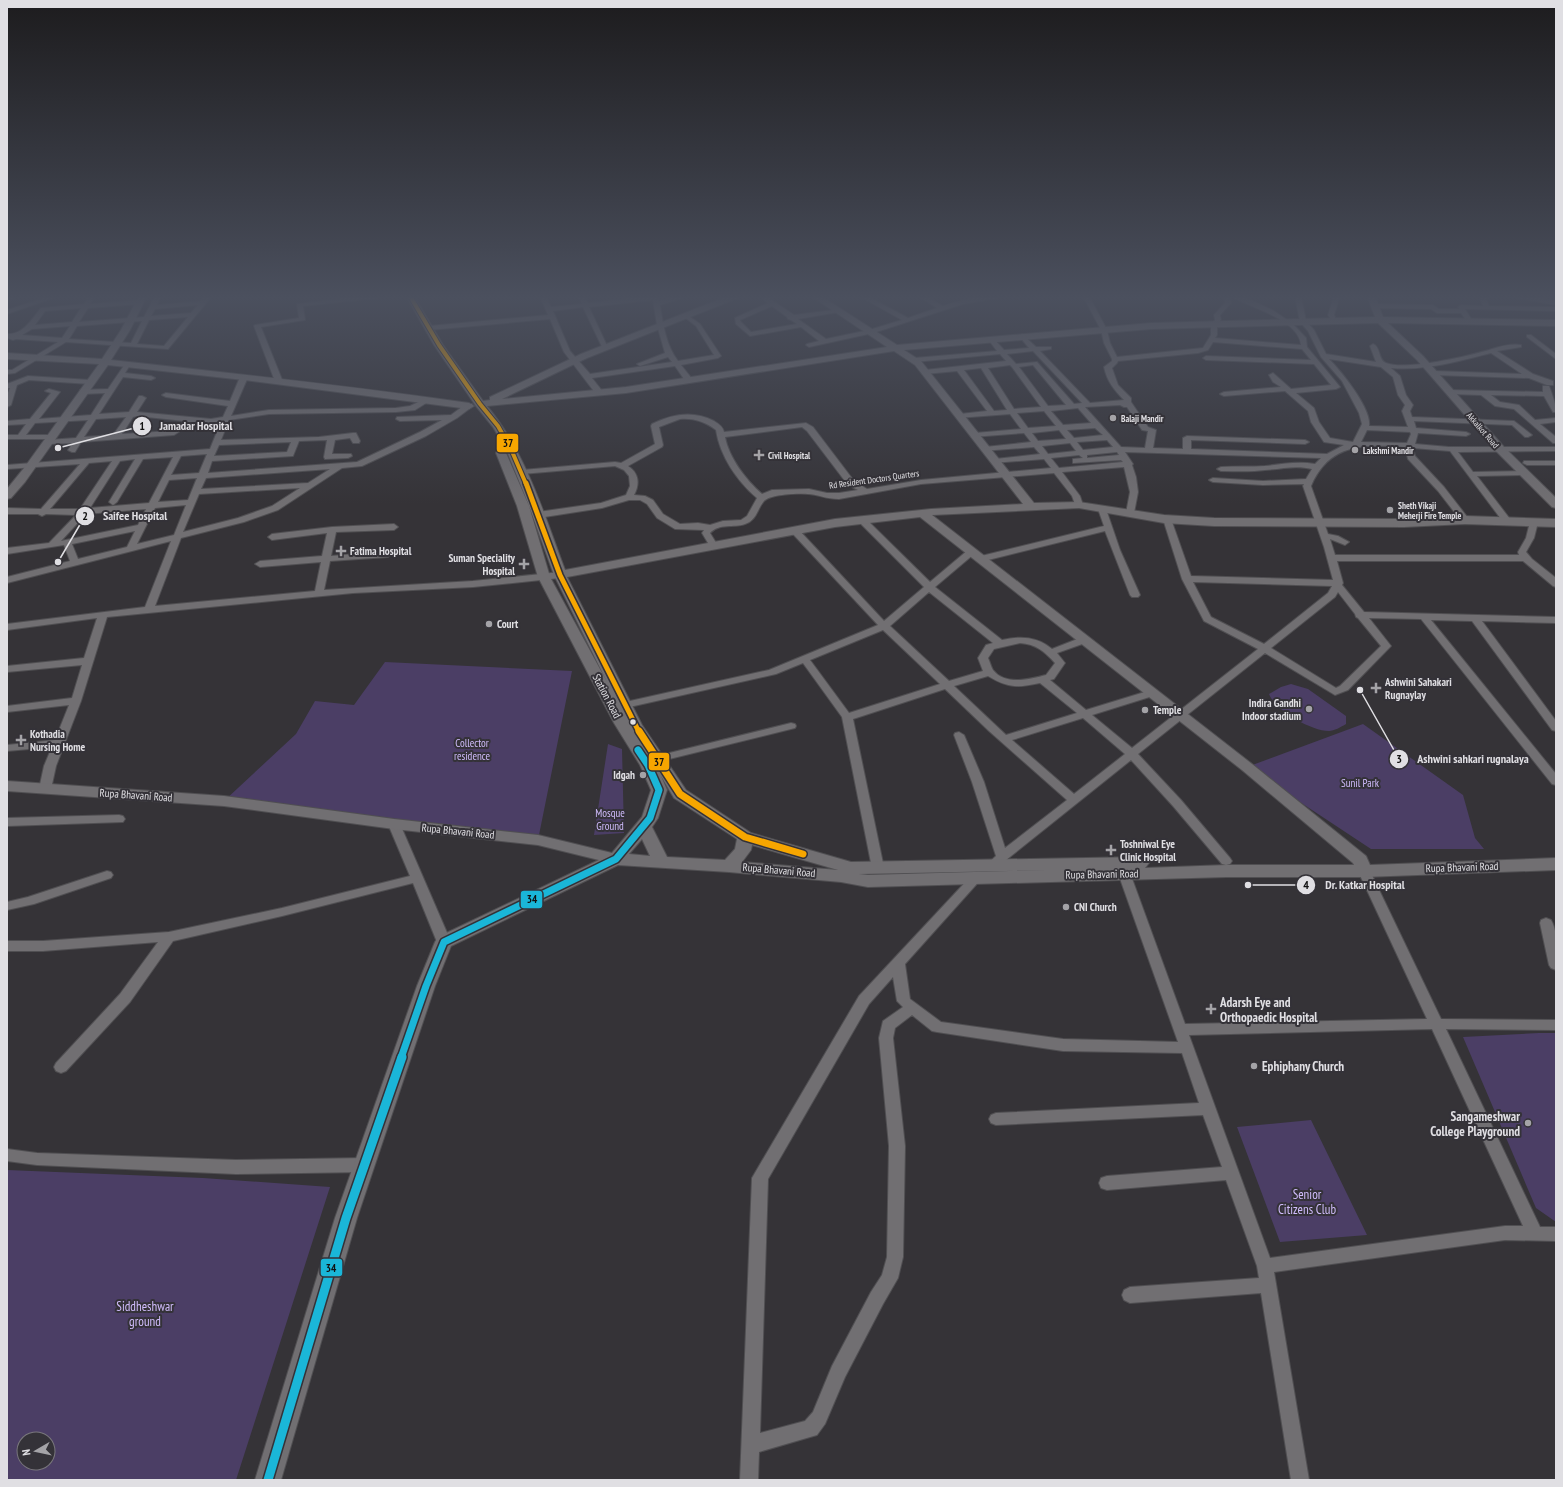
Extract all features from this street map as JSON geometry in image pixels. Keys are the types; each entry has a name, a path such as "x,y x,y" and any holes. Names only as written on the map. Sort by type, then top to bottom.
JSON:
{"street":[{"path":"7,372 13,372 24,365"},
{"path":"7,496 102,365"},
{"path":"72,450 127,365"},
{"path":"131,365 244,377 474,405 599,392 783,365"},
{"path":"272,365 279,382"},
{"path":"448,365 474,405 498,426 522,472 560,575 635,725 680,794 745,837 851,868 878,868 997,861 1226,862 1362,866 1556,855"},
{"path":"451,365 474,405"},
{"path":"166,478 338,467 359,464 423,434 474,405 487,402 564,365"},
{"path":"579,365 599,392"},
{"path":"615,373 637,365"},
{"path":"587,377 667,365"},
{"path":"677,365 689,380"},
{"path":"919,365 1031,507"},
{"path":"925,372 989,365"},
{"path":"1014,365 1046,409 1094,468"},
{"path":"1036,365 1071,406"},
{"path":"1049,365 1114,443 1129,464 1134,493 1130,513"},
{"path":"1110,365 1108,367 1113,385 1128,400 1127,402 1143,422 1145,428 1152,430 1149,450"},
{"path":"1224,394 1336,387 1318,365"},
{"path":"1332,365 1345,380 1363,413 1366,424 1355,445"},
{"path":"1384,365 1396,376 1402,395 1409,405 1406,411 1415,434 1412,438 1410,446 1411,457 1441,489 1465,520"},
{"path":"1389,365 1409,367 1423,365"},
{"name":"Akkalkot Road","path":"1426,365 1500,449 1526,468 1556,505"},
{"path":"1514,365 1530,376"},
{"path":"983,366 1022,424 1076,496 1079,505"},
{"path":"959,368 992,413 1022,424 1059,425 1093,418 1127,402"},
{"path":"1434,373 1530,376 1553,382"},
{"path":"1274,375 1276,380 1311,410 1315,422 1327,440 1355,445"},
{"path":"121,376 151,378"},
{"path":"148,610 176,537 244,377"},
{"path":"7,405 9,388 28,378 90,382"},
{"path":"1553,382 1546,384 1547,394 1556,410"},
{"path":"20,437 56,392 49,391"},
{"path":"83,392 111,391"},
{"path":"1450,392 1547,394"},
{"path":"1482,392 1498,404 1516,407 1556,441"},
{"path":"166,395 233,404"},
{"path":"116,437 142,398"},
{"path":"7,423 131,415 211,421 269,412 396,410 412,408 427,400"},
{"path":"1121,408 1127,402"},
{"name":"Station Road","path":"444,942 616,859 650,818 659,790 648,765 622,723 544,577 530,528 507,464 490,429 474,405"},
{"path":"983,445 1046,409 1080,406 1093,418"},
{"path":"983,445 992,413"},
{"path":"400,419 454,416"},
{"path":"538,514 602,505 629,497 642,498 650,502 660,516 678,527 698,526 710,528 723,524 743,522 750,518 761,498 738,472 723,445 720,428 710,421 697,416 680,417 664,421 655,426 659,445 622,466"},
{"path":"983,445 1022,424 1059,425 1093,418"},
{"path":"1408,418 1514,423 1528,435"},
{"path":"7,437 79,439 174,433 191,420"},
{"path":"1534,422 1556,420"},
{"path":"721,436 803,425 810,429 851,483 865,491"},
{"path":"1520,428 1541,427"},
{"path":"1364,428 1466,434"},
{"path":"216,443 353,435 356,441"},
{"path":"331,437 328,457 348,456"},
{"path":"7,467 178,454 290,454 296,438"},
{"path":"1187,450 1187,438 1305,442"},
{"path":"1044,453 1077,447 1114,443"},
{"path":"983,445 1044,453 1077,447 1114,443 1149,450 1187,450 1327,456"},
{"path":"1167,519 1187,579 1207,619 1265,649 1336,692 1344,688 1386,646 1359,615 1338,584 1332,558 1318,522 1307,486 1317,467 1327,456 1347,446 1365,444 1452,449 1556,449"},
{"path":"983,445 1088,460 1124,457"},
{"path":"983,445 1057,471 1129,464"},
{"name":"Rd Resident Doctors Quarters","path":"761,498 772,494 809,491 827,496 839,496 921,482 983,445"},
{"path":"1452,449 1507,521"},
{"path":"1535,449 1555,464"},
{"path":"130,549 178,454"},
{"path":"113,502 140,457"},
{"path":"52,545 82,512 118,458"},
{"path":"42,513 86,461"},
{"path":"522,472 615,464 622,466 631,472 634,481 634,489 629,497"},
{"path":"1221,469 1265,468 1281,465 1301,464 1317,467"},
{"path":"1471,474 1555,464"},
{"path":"7,580 241,520 275,508 338,467"},
{"path":"280,487 288,470"},
{"path":"240,490 248,472"},
{"path":"1213,480 1263,483 1309,481"},
{"path":"196,492 312,485"},
{"path":"7,511 42,513 82,512 191,502"},
{"path":"7,627 148,610 319,593 473,584 544,577 795,530 922,513 1079,505 1167,519 1267,523 1404,523 1465,520 1556,523"},
{"path":"1102,509 1108,528 1135,595"},
{"path":"922,513 1247,767 1362,866 1534,1234"},
{"path":"862,520 930,588 999,644"},
{"path":"1534,522 1530,538 1522,552 1525,558 1550,576 1556,584"},
{"path":"7,551 52,545 141,527"},
{"path":"272,537 332,530 394,527"},
{"path":"710,528 706,533 714,546"},
{"path":"625,705 772,672 884,626 930,588 976,555 1108,528"},
{"path":"319,593 332,530"},
{"path":"795,530 884,626 947,686 1074,800"},
{"path":"1323,535 1345,542"},
{"path":"67,542 75,563"},
{"path":"260,564 388,554"},
{"path":"1332,558 1525,558"},
{"path":"1187,579 1338,584"},
{"path":"997,861 1332,595 1338,584"},
{"path":"45,789 50,766 76,701 104,615"},
{"path":"1359,615 1556,620"},
{"path":"1423,616 1556,781"},
{"path":"1475,618 1556,728"},
{"path":"1009,640 1035,640 1052,652 1060,662 1050,677 1025,683 1004,682 989,672 983,658 990,646 1009,640"},
{"path":"1052,652 1084,640"},
{"path":"804,658 847,717 878,868"},
{"path":"7,670 88,661"},
{"path":"847,717 989,672"},
{"path":"1042,679 1132,754 1226,862"},
{"path":"1005,739 1152,693"},
{"path":"7,709 76,701"},
{"path":"657,759 791,726"},
{"path":"959,735 978,782 997,861"},
{"path":"7,748 60,743"},
{"name":"Rupa Bhavani Road","path":"10,788 224,801 394,824 538,840 616,859 729,866 841,876 868,880 1362,866 1556,864"},
{"path":"7,822 119,819"},
{"path":"268,1480 344,1226 426,986 444,942 394,824"},
{"path":"643,826 662,862"},
{"path":"729,866 743,850 745,837"},
{"path":"1124,873 1266,1266 1300,1480"},
{"path":"7,906 30,901 107,875"},
{"path":"748,1480 760,1178 864,1000 977,877"},
{"path":"7,946 43,946 169,937 282,912 417,878"},
{"path":"1546,923 1556,965"},
{"path":"61,1067 125,998 169,937"},
{"path":"898,963 904,1001 937,1027 1063,1045 1187,1048"},
{"path":"750,1445 811,1429 819,1418 845,1358 877,1298 890,1278 895,1257 897,1146 886,1038 888,1025 912,1008"},
{"path":"1180,1030 1437,1024 1556,1025"},
{"path":"996,1119 1209,1109"},
{"path":"7,1154 37,1158 236,1167 364,1165"},
{"path":"1107,1183 1232,1173"},
{"path":"1266,1266 1505,1234 1556,1234"},
{"path":"1130,1295 1269,1285"}],"green space":[{"name":"Collector residence","path":"385,662 572,671 538,840 224,801 296,734 315,701 354,705"},
{"name":"Indira Gandhi Indoor stadium","path":"1291,684 1308,689 1346,716 1346,724 1340,728 1329,731 1322,730 1304,724 1286,713 1278,707 1269,694 1281,687"},
{"name":"Sunil Park","path":"1363,724 1463,795 1475,838 1484,849 1371,849 1247,767"},
{"name":"Mosque Ground","path":"608,744 622,749 624,833 594,835"},
{"name":"Sangameshwar College Playground","path":"1556,1033 1556,1222 1536,1208 1463,1037"},
{"name":"Senior Citizens Club","path":"1311,1120 1367,1235 1280,1242 1237,1127"},
{"name":"Siddheshwar ground","path":"7,1170 203,1178 330,1187 236,1480 7,1480"}],"transit line":[{"name":"37","path":"453,365 480,404 498,426 511,449 534,503 560,575 635,725 680,794 745,837 803,854"},
{"name":"34","path":"268,1480 346,1218 426,986 444,942 616,859 650,818 659,790 648,765 638,750"}],"place":[{"name":"Balaji Mandir","path":"1113,418"},
{"name":"Jamadar Hospital","path":"58,448"},
{"name":"Lakshmi Mandir","path":"1355,450"},
{"name":"Civil Hospital","path":"759,455"},
{"name":"Sheth Vikaji Meherji Fire Temple","path":"1390,510"},
{"name":"Fatima Hospital","path":"341,551"},
{"name":"Saifee Hospital","path":"58,562"},
{"name":"Suman Speciality Hospital","path":"524,564"},
{"name":"Court","path":"489,624"},
{"name":"Ashwini Sahakari Rugnaylay","path":"1376,688"},
{"name":"Ashwini sahkari rugnalaya","path":"1360,690"},
{"name":"Indira Gandhi Indoor stadium","path":"1309,709"},
{"name":"Temple","path":"1145,710"},
{"name":"Kothadia Nursing Home","path":"21,740"},
{"name":"Idgah","path":"643,775"},
{"name":"Toshniwal Eye Clinic Hospital","path":"1111,850"},
{"name":"Dr. Katkar Hospital","path":"1248,885"},
{"name":"CNI Church","path":"1066,907"},
{"name":"Adarsh Eye and Orthopaedic Hospital","path":"1211,1009"},
{"name":"Ephiphany Church","path":"1254,1066"},
{"name":"Sangameshwar College Playground","path":"1528,1123"}]}
